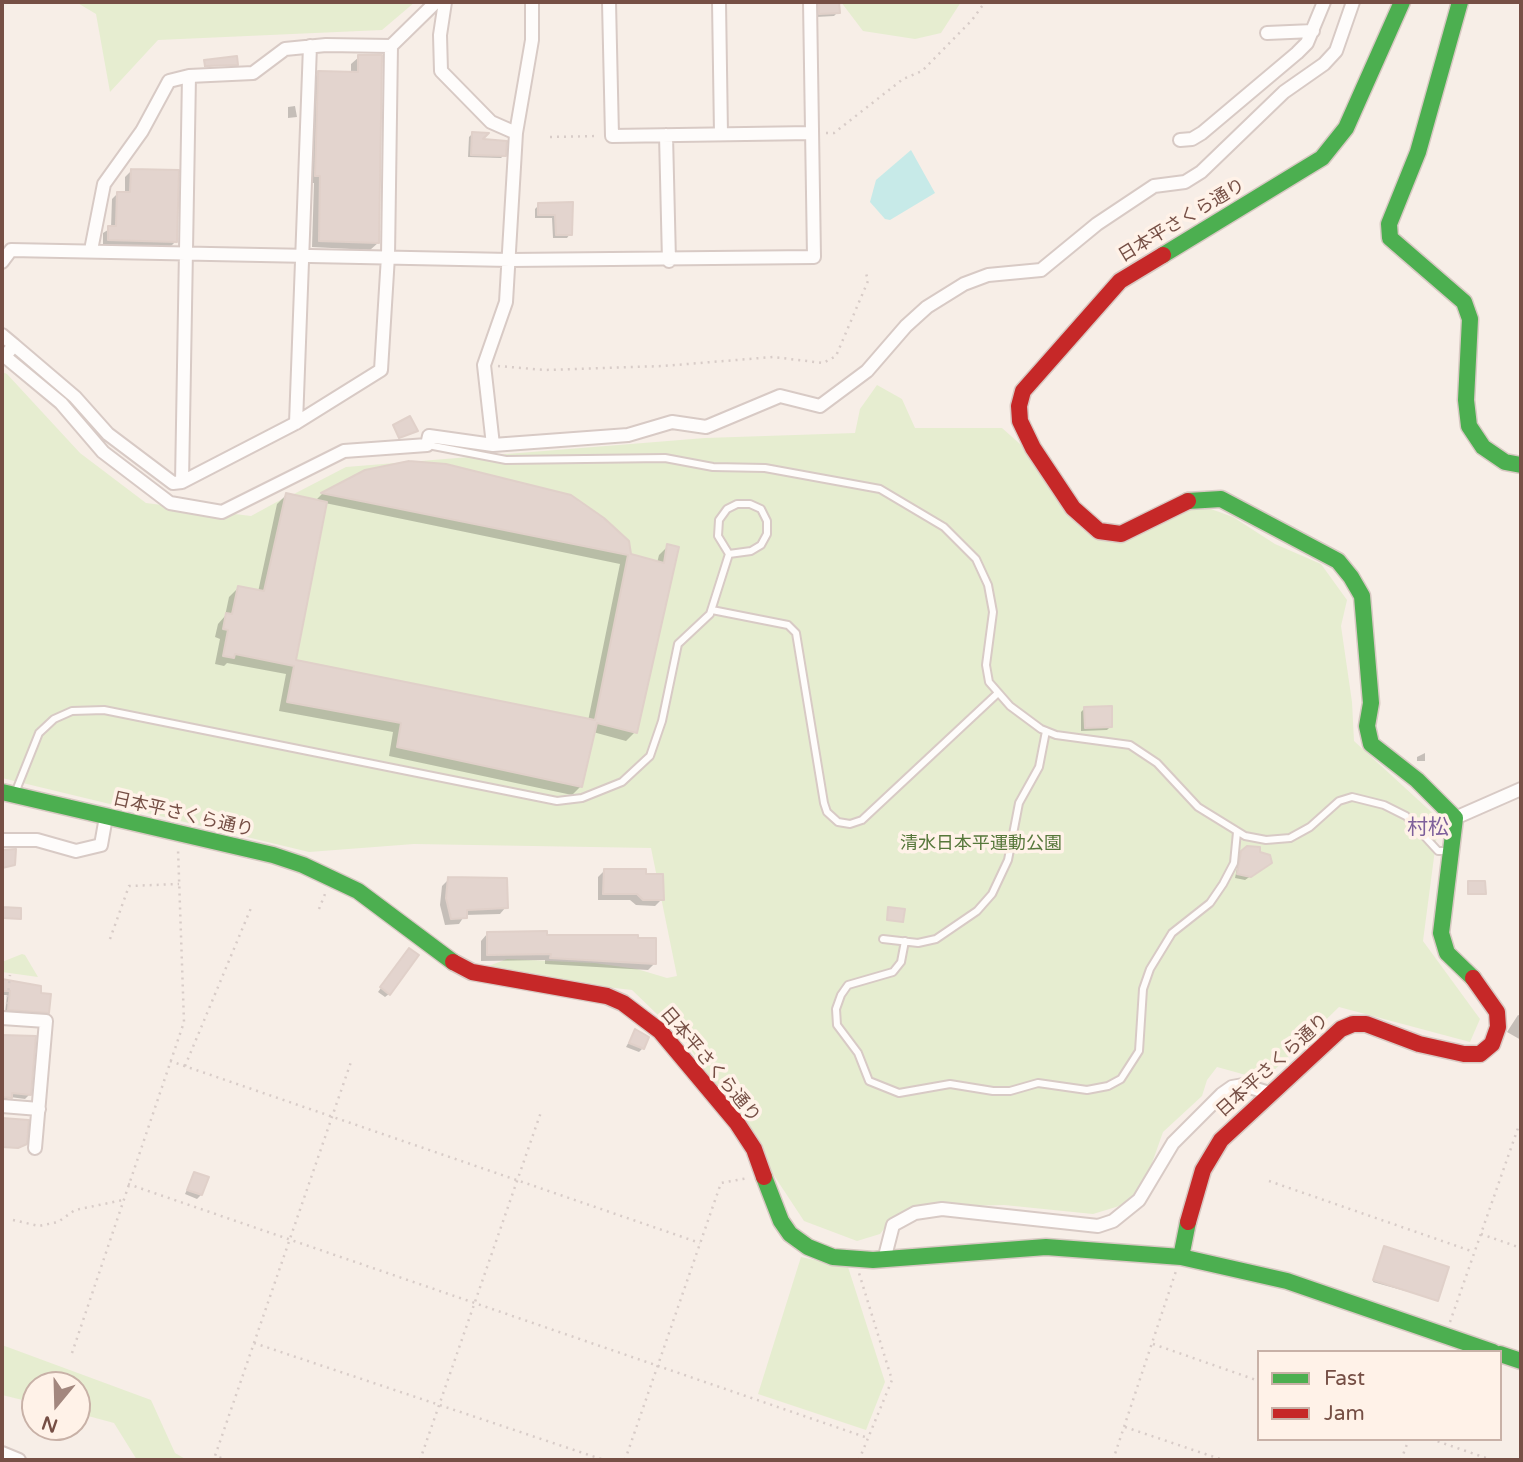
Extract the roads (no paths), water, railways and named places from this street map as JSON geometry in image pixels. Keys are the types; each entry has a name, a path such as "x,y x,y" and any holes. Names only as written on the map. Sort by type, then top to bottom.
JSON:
{"street":[{"path":"90,250 104,184 142,131 169,81 189,76 253,73 285,49 310,46 391,46 436,2"},
{"path":"445,2 440,35 441,71 491,122 516,133"},
{"path":"494,445 484,365 506,302 516,133 532,40 532,2"},
{"path":"609,2 612,136 812,133"},
{"path":"719,2 721,134"},
{"path":"2,262 11,250 186,251 510,260 669,261 814,257 810,2"},
{"path":"1180,140 1192,139 1202,133 1297,52 1312,31 1324,2"},
{"path":"2,335 7,351 61,404 103,452 170,503 222,512 344,451 427,445 429,436 494,445 628,435 672,422 706,428 780,396 820,406 867,371 906,326 946,295 988,275 1041,270 1097,224 1154,186 1185,182 1201,172 1284,92 1324,64 1336,51 1353,2"},
{"name":"日本平さくら通り","path":"8,794 273,855 331,877 388,911 455,963 472,972 607,996 623,1003 660,1031 737,1123 754,1149 781,1220 790,1234 808,1247 833,1257 884,1260 1046,1247 1181,1257 1194,1193 1203,1170 1221,1140 1341,1029 1353,1024 1385,1029 1419,1044 1464,1054 1480,1054 1493,1044 1498,1027 1497,1013 1475,979 1447,953 1441,933 1455,818 1417,780 1371,744 1367,726 1371,703 1362,596 1338,561 1221,499 1201,498 1181,503 1121,534 1099,531 1073,508 1033,448 1020,421 1019,406 1023,391 1120,281 1322,158 1346,128 1402,2"},
{"path":"1460,2 1418,152 1389,223 1390,237 1464,302 1470,319 1466,400 1469,426 1483,447 1505,462 1521,464"},
{"path":"1267,33 1312,31"},
{"path":"296,423 310,46"},
{"path":"7,351 75,397 108,434 173,483 182,482 296,423 381,370 388,256 391,46"},
{"path":"182,482 189,76"},
{"path":"666,135 669,261"},
{"path":"1455,818 1521,789"},
{"path":"2,840 37,841 76,851 101,845 106,817"},
{"path":"4,1018 46,1021 36,1148"},
{"path":"884,1260 893,1225 915,1213 942,1209 1098,1226 1113,1221 1139,1200 1173,1143 1222,1094 1233,1087 1243,1086 1269,1093"},
{"path":"2,1106 39,1109"},
{"path":"1181,1257 1287,1281 1487,1350"},
{"path":"1502,1355 1521,1361"},
{"path":"2,1453 19,1460"}],"lane":[{"path":"427,445 506,460 665,458 713,467 765,468 880,489 944,527 976,559 988,584 993,612 986,665 989,682 1010,706 1046,731 1130,744 1157,763 1198,807 1237,832 1266,840 1290,838 1310,827 1339,801 1352,797 1384,806 1406,816 1438,851 1451,851"},
{"path":"8,794 39,733 54,719 72,710 104,710 557,801 582,798 622,782 650,756 662,722 678,644 712,610 729,554 718,536 719,520 727,509 737,504 750,504 761,509 767,521 767,534 761,545 751,551 729,554"},
{"path":"712,610 789,625 796,633 824,803 827,812 838,822 850,824 862,820 999,693"},
{"path":"883,939 918,943 936,939 977,911 992,894 1008,860 1019,803 1039,767 1046,731"},
{"path":"905,942 901,962 893,972 848,985 836,1009 837,1025 858,1053 869,1081 899,1093 950,1084 993,1091 1010,1091 1038,1083 1087,1090 1108,1086 1121,1079 1139,1051 1143,989 1150,969 1171,933 1210,903 1223,884 1234,863 1237,832"}],"water":[{"path":"911,150 935,193 890,220 885,219 870,202 876,180"}],"district":[{"name":"村松","path":"1428,828"}],"park label":[{"name":"清水日本平運動公園","path":"981,844"}]}
